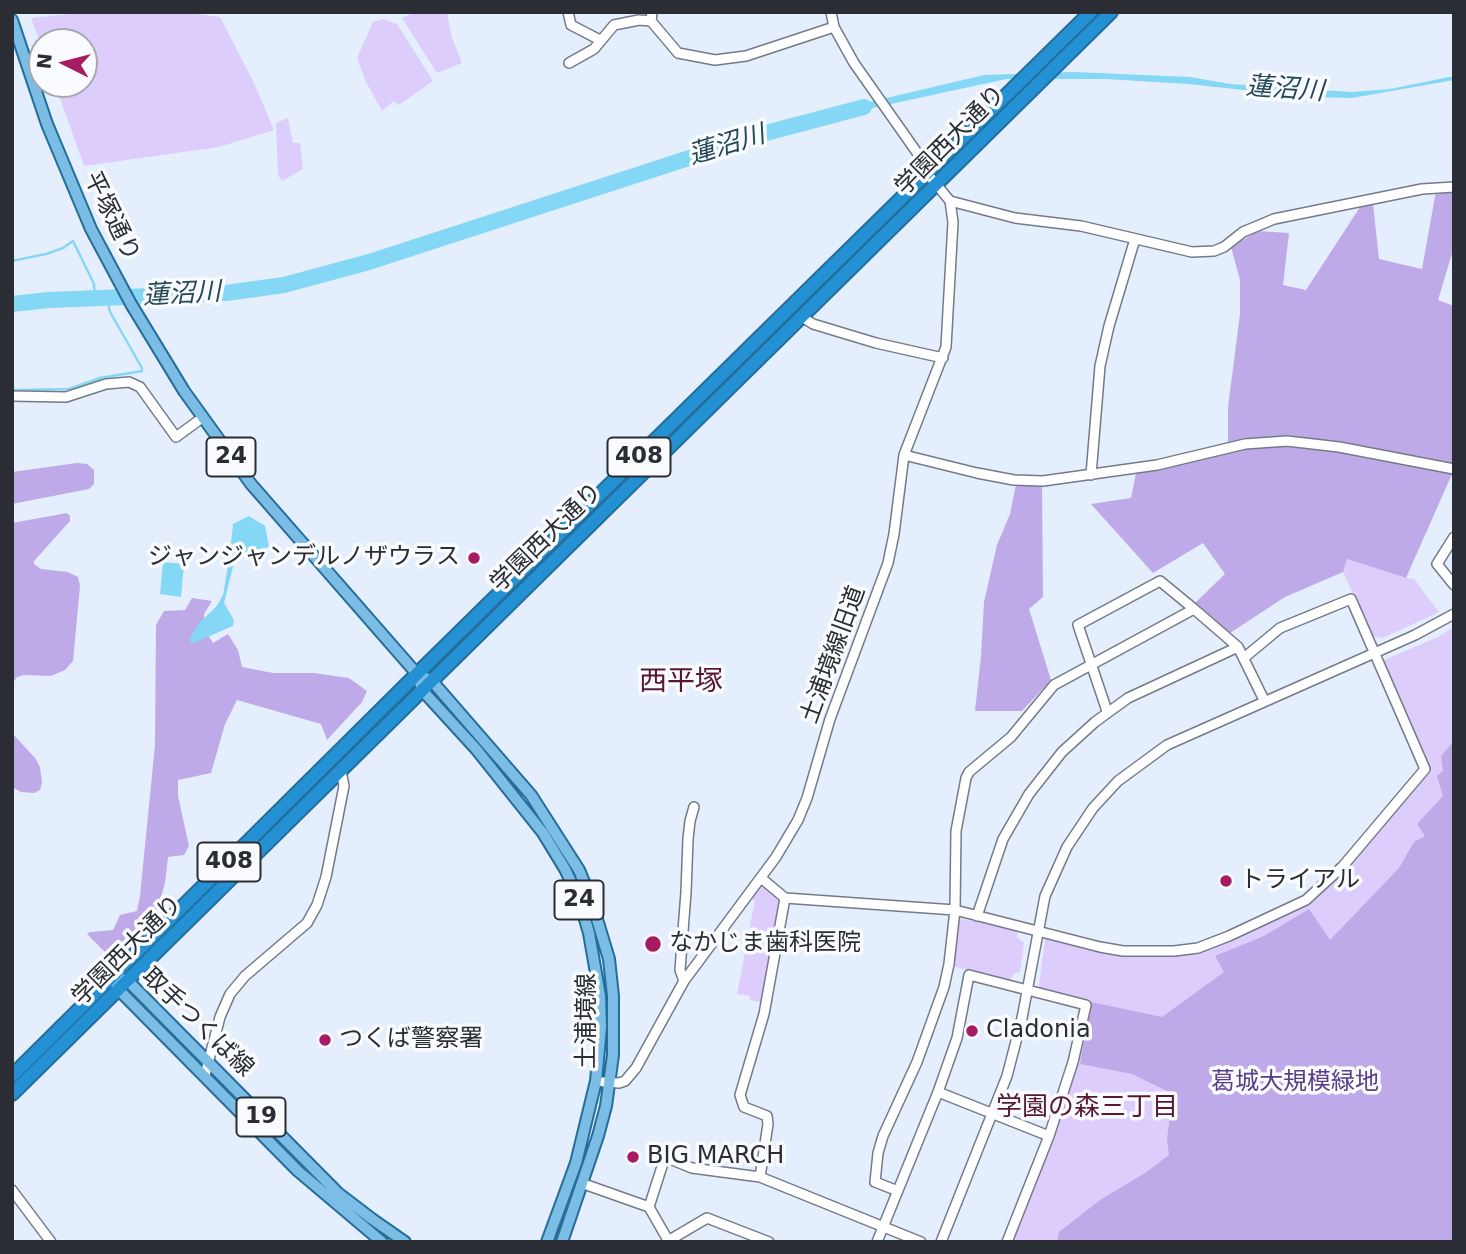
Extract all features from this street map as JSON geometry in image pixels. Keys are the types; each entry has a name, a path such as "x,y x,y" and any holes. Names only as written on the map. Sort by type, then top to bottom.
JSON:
{"highway":[{"name":"学園西大通り","path":"12,1094 417,674 1091,12"},
{"name":"学園西大通り","path":"12,1076 119,982 341,771 1111,12"}],"main road":[{"name":"平塚通り","path":"12,20 66,173 91,229 131,304 202,418 251,484 417,674 423,691"},
{"name":"平塚通り","path":"417,674 432,681"},
{"name":"土浦境線","path":"432,681 531,795 579,870 598,919 609,960 614,996 610,1083 598,1136 562,1242"},
{"name":"土浦境線","path":"423,691 476,749 543,833 565,869 589,933 600,996 601,1027 596,1081 578,1158 547,1242"},
{"name":"取手つくば線","path":"119,982 209,1063 338,1193 405,1242"},
{"name":"取手つくば線","path":"119,982 298,1171 382,1242"}],"street":[{"path":"568,12 571,25 600,40"},
{"path":"829,14 834,27 918,154 927,173 950,201 1015,218 1082,226 1192,252 1214,251 1224,247 1244,232 1274,219 1422,189 1454,187"},
{"path":"569,62 594,49 614,25 652,17 678,53 715,60 746,56 834,27"},
{"name":"土浦境線旧道","path":"610,1083 625,1081 636,1068 684,981 784,845 807,798 830,719 888,564 904,455 943,358 947,337 952,235 950,201"},
{"path":"1091,475 1100,366 1135,239"},
{"path":"802,317 808,322 876,343 943,358"},
{"path":"12,396 65,397 106,384 129,382 140,387 176,437 202,418"},
{"path":"904,455 1014,480 1042,481 1157,465 1245,443 1277,440 1339,447 1454,469"},
{"path":"1454,537 1437,564 1454,585"},
{"path":"1107,711 1079,625 1160,581 1238,647 1264,700"},
{"path":"761,878 786,898 955,910 1123,951 1198,948 1229,936 1306,900 1343,866 1425,769 1351,599 1280,628 1245,657"},
{"path":"898,1191 875,1182 878,1153 883,1136 911,1076 944,987 955,910 956,831 966,778 1011,737 1054,685 1194,609"},
{"path":"941,1242 994,1113 1016,1046 1045,896 1058,863 1080,823 1104,795 1138,764 1167,745 1415,635 1454,614"},
{"path":"977,916 996,856 1024,801 1062,752 1107,711 1153,684 1238,647"},
{"path":"205,1075 220,1017 230,994 245,976 307,923 317,905 326,877 344,786 341,771"},
{"path":"684,981 680,970 687,892 688,839 694,807"},
{"path":"760,1177 767,1116 744,1107 740,1095 764,1014 786,898"},
{"path":"877,1242 957,1038 969,975 1086,1005 1073,1062 1049,1136 1007,1242"},
{"path":"596,1081 610,1083"},
{"path":"938,1091 1049,1136"},
{"path":"649,1207 666,1157 692,1168 760,1177 921,1242"},
{"path":"583,1184 649,1207 668,1241 707,1218 769,1242"},
{"path":"12,1190 51,1242"}],"green space":[{"path":"90,12 180,12 220,17 253,81 274,130 219,147 84,166 60,98 98,98 98,28 35,28 31,18"},
{"path":"416,12 447,12 451,35 462,63 437,73 402,18"},
{"path":"383,19 397,24 433,81 399,105 394,101 382,111 365,80 357,58 373,22"},
{"path":"288,118 293,143 300,143 303,169 282,181 278,175 276,123"},
{"path":"1454,190 1454,247 1438,300 1454,306 1454,464 1288,435 1228,442 1228,407 1240,314 1240,280 1231,247 1258,231 1289,233 1283,285 1306,290 1362,204 1373,204 1379,259 1422,269 1436,191"},
{"path":"1284,443 1452,474 1406,578 1347,559 1343,572 1285,597 1230,633 1195,603 1225,574 1203,543 1153,573 1091,504 1131,498 1136,473 1171,467 1230,450"},
{"path":"87,464 94,470 94,484 89,489 12,504 12,472"},
{"path":"1016,484 1042,484 1043,597 1029,609 1051,680 1022,711 975,711 984,602 997,545 1010,514"},
{"path":"67,513 70,521 34,564 41,569 68,572 78,577 80,586 73,661 65,670 51,676 24,675 17,677 12,684 12,523"},
{"path":"1347,559 1414,579 1439,612 1383,638 1372,636 1343,572"},
{"path":"192,598 212,601 204,614 205,630 213,643 228,634 238,650 242,667 273,673 314,673 349,678 367,691 362,702 327,740 321,724 237,700 225,724 211,773 178,780 178,796 189,846 184,855 168,857 165,883 153,924 121,954 107,954 87,934 113,930 120,915 137,911 140,896 155,745 156,625 164,611 185,610"},
{"name":"葛城大規模緑地","path":"1454,627 1454,1242 1010,1242 1078,1065 1091,1002 1041,989 1039,985 1045,939 1119,955 1193,953 1242,935 1305,905 1380,831 1430,769 1384,660 1438,637"},
{"path":"12,733 40,767 42,783 40,790 34,793 21,792 12,787"},
{"name":"葛城大規模緑地","path":"1454,741 1454,1241 1057,1242 1059,1232 1100,1200 1169,1155 1167,1139 1173,1094 1132,1074 1080,1064 1091,1002 1162,1017 1224,972 1215,956 1264,936 1309,909 1330,940 1399,868 1414,842 1425,836 1417,824 1443,796 1437,776 1443,771 1441,756"},
{"path":"761,884 781,901 763,1003 750,1000 750,996 737,994 755,900 750,899"},
{"path":"962,919 1018,929 1017,937 1024,943 1020,972 1014,973 1010,981 952,966 956,921"}],"water":[{"path":"1074,72 1190,77 1230,84 1352,92 1390,89 1454,76 1454,80 1352,98 1309,97 1188,84 1106,79 1006,79 845,114 844,108 984,75"},
{"path":"249,516 265,526 269,547 236,555 224,603 234,620 233,626 191,644 190,638 199,623 216,607 223,595 233,524"},
{"path":"163,562 184,564 181,597 160,594"}],"waterway":[{"name":"蓮沼川","path":"12,304 226,293 284,285 369,262 766,133 864,107"},
{"path":"12,261 46,254 73,241 94,284 95,298"},
{"path":"15,390 69,389 100,378 142,371 110,312 107,299"}],"place":[{"name":"ジャンジャンデルノザウラス","path":"474,558"},
{"name":"トライアル","path":"1226,881"},
{"name":"なかじま歯科医院","path":"653,944"},
{"name":"Cladonia","path":"972,1031"},
{"name":"つくば警察署","path":"325,1040"},
{"name":"BIG MARCH","path":"633,1157"}],"district":[{"name":"西平塚","path":"681,683"},
{"name":"学園の森三丁目","path":"1087,1108"}]}
